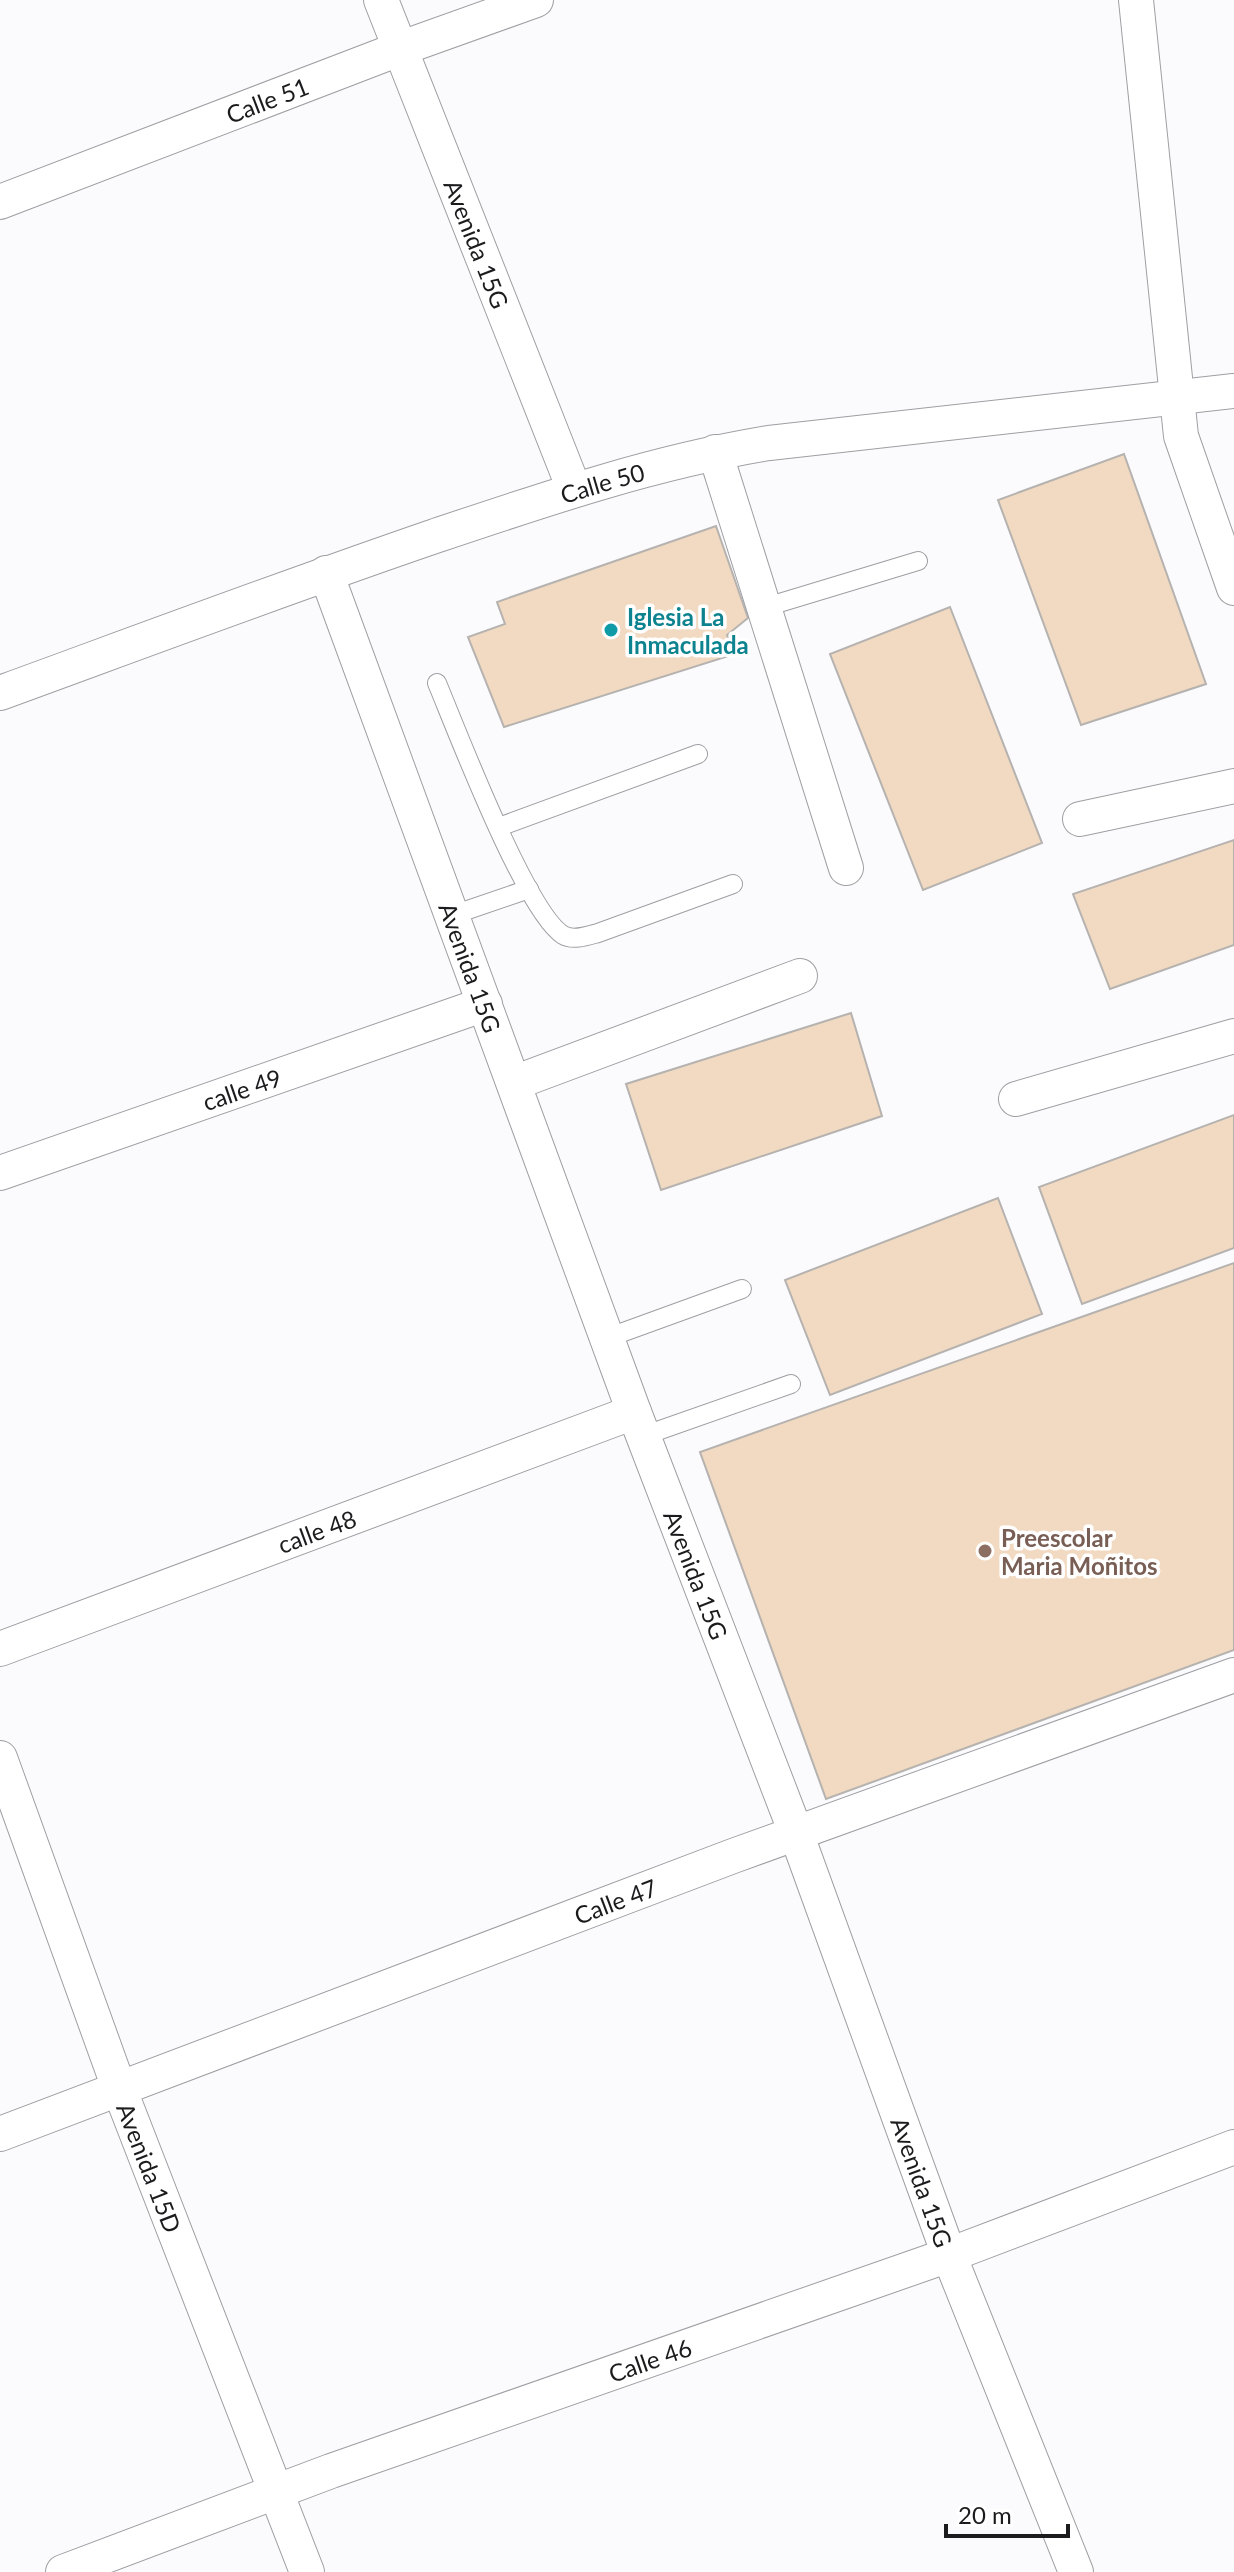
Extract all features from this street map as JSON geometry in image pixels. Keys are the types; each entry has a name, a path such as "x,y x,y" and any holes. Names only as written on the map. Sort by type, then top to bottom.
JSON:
{"street":[{"name":"Avenida 15G","path":"381,0 574,489"},
{"name":"Calle 51","path":"0,202 399,49 536,0"},
{"path":"1136,0 1181,436 1234,588"},
{"name":"Calle 50","path":"0,693 326,573 574,489 715,452 769,443 1234,391"},
{"path":"715,452 846,868"},
{"name":"Avenida 15G","path":"326,573 638,1424 796,1833 949,2255 1076,2572"},
{"path":"1080,819 1234,786"},
{"path":"514,1083 800,976"},
{"name":"calle 49","path":"0,1173 485,1004"},
{"path":"1016,1099 1234,1036"},
{"name":"calle 48","path":"0,1649 638,1424"},
{"name":"Calle 47","path":"0,2134 796,1833 1234,1675"},
{"name":"Avenida 15D","path":"0,1758 119,2088 307,2572"},
{"name":"Calle 46","path":"63,2572 277,2491 949,2255 1234,2147"}],"lane":[{"path":"766,607 918,561"},
{"path":"437,683 529,889 559,932 575,938 598,933 733,884"},
{"path":"499,827 698,754"},
{"path":"453,915 529,889"},
{"path":"607,1338 742,1289"},
{"path":"638,1424 791,1384"}],"building":[{"path":"1124,454 1206,684 1081,725 998,500"},
{"name":"Iglesia La Inmaculada","path":"716,526 748,618 727,635 735,654 504,727 468,637 505,624 497,602"},
{"path":"950,607 1042,843 923,890 830,654"},
{"path":"1234,840 1234,945 1110,989 1073,894"},
{"path":"851,1013 882,1116 661,1190 626,1084"},
{"path":"1234,1115 1234,1248 1082,1304 1039,1187"},
{"path":"998,1198 1042,1314 830,1395 785,1280"},
{"name":"Preescolar Maria Moñitos","path":"1234,1263 1234,1650 826,1799 700,1452"}],"place":[{"name":"Iglesia La Inmaculada","path":"611,630"},
{"name":"Preescolar Maria Moñitos","path":"985,1551"}]}
